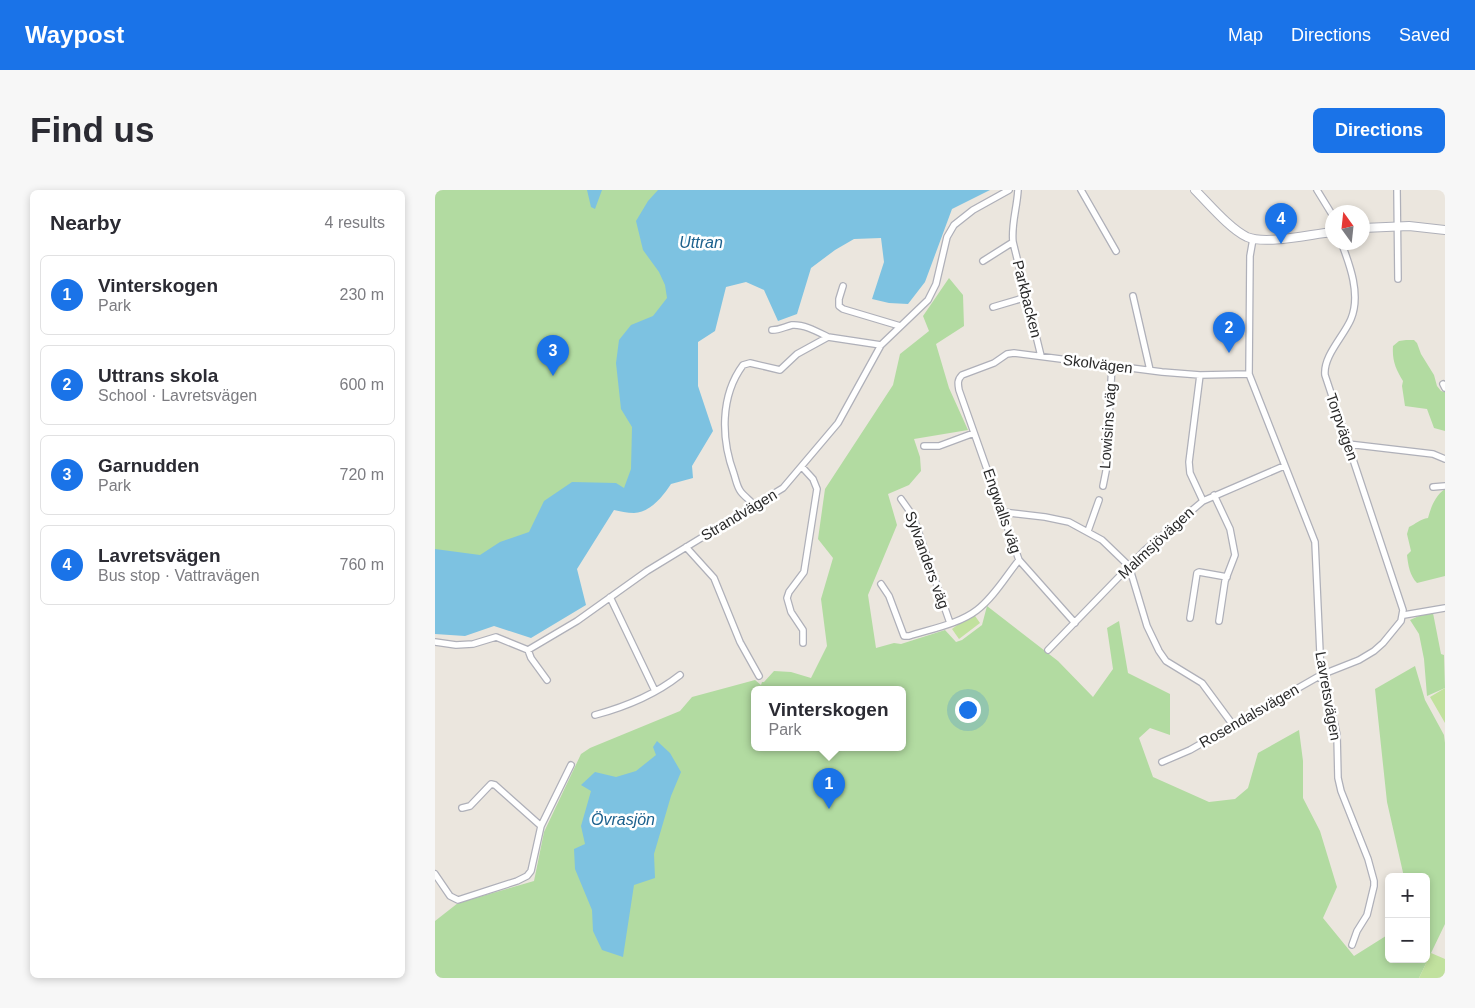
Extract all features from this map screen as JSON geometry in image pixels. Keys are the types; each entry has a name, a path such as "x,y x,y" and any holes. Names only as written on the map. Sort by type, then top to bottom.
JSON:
{"street":[{"name":"Strandvägen","path":"528,650 577,621 647,571 783,488 838,422 881,345 928,300 936,284 947,237 954,225 973,210 1009,190"},
{"name":"Parkbacken","path":"1017,190 1012,227 1013,242 1041,356"},
{"path":"1081,190 1116,251"},
{"path":"1195,190 1232,227 1253,239 1265,240 1325,233"},
{"path":"1317,190 1326,205"},
{"path":"1397,190 1398,278"},
{"path":"1370,228 1398,226 1445,230"},
{"name":"Lavretsvägen","path":"1253,239 1250,256 1249,374 1315,542 1321,675 1337,735 1338,778 1368,859 1374,881 1367,916 1357,931 1352,944"},
{"name":"Parkbacken","path":"983,261 1013,242"},
{"name":"Torpvägen","path":"1344,250 1352,272 1354,307 1352,318 1326,362 1324,370 1404,615"},
{"path":"843,286 839,306 843,309 900,326"},
{"path":"1133,296 1151,370"},
{"path":"993,307 1027,297"},
{"path":"771,330 781,330 793,325 814,330 828,337 881,345"},
{"path":"755,506 741,492 726,449 726,405 733,382 743,365 750,363 780,370 797,354 828,337"},
{"name":"Skolvägen","path":"957,383 962,375 994,363 1010,353 1200,375 1249,374"},
{"name":"Lowisins väg","path":"1103,486 1106,471 1112,365"},
{"path":"1200,375 1189,462 1190,473 1203,500"},
{"name":"Engwalls väg","path":"957,383 1019,560 1075,623"},
{"path":"924,446 939,446 974,433"},
{"path":"1348,444 1433,454 1445,459"},
{"name":"Malmsjövägen","path":"1048,650 1145,550 1203,500 1284,466"},
{"path":"802,467 813,478 817,488 804,572 789,592 787,598 791,612 803,630 803,643"},
{"path":"1433,487 1445,486"},
{"path":"1214,495 1233,538 1235,555 1227,577 1219,621"},
{"name":"Sylvanders väg","path":"901,499 913,516 950,623"},
{"path":"1088,531 1099,500"},
{"path":"1002,512 1065,521 1088,531 1102,540 1129,566 1147,626 1166,661 1203,683 1233,725"},
{"path":"686,547 714,578 740,642 759,676"},
{"name":"Sylvanders väg","path":"881,584 889,596 904,636 909,636 950,623 977,610 1019,560"},
{"path":"1190,618 1197,573 1227,577"},
{"path":"610,597 655,691"},
{"path":"1404,615 1445,608"},
{"name":"Rosendalsvägen","path":"1162,762 1190,750 1321,675 1359,660 1383,643 1401,622 1404,615"},
{"path":"435,642 464,645 496,637 528,650 531,658 547,680"},
{"path":"595,715 627,704 655,691 680,675"},
{"path":"435,874 450,896 457,900 527,876 531,871 541,826 571,766"},
{"path":"463,808 470,806 491,784 495,785 541,826"}],"green space":[{"path":"435,190 686,190 694,314 653,487 435,599"},
{"path":"949,278 963,295 964,326 936,344 949,388 968,430 914,439 920,457 921,471 909,485 888,494 897,525 868,595 876,648 894,643 901,644 945,630 956,642 962,640 982,625 987,606 1058,661 1093,697 1113,669 1107,628 1119,621 1128,673 1170,694 1170,735 1150,728 1139,738 1153,777 1209,802 1235,799 1248,788 1258,753 1299,730 1303,761 1303,798 1320,831 1337,887 1323,918 1354,956 1385,937 1385,963 1426,963 1419,978 435,978 435,921 458,903 534,881 544,832 581,754 590,748 680,711 692,697 755,680 761,685 774,671 791,672 811,678 827,646 821,599 833,558 818,539 825,489 893,385 900,354 929,331 923,316"},
{"path":"1414,340 1417,343 1421,354 1434,375 1437,386 1441,391 1445,392 1445,431 1434,428 1427,409 1405,406 1403,381 1395,365 1393,346 1399,341"},
{"path":"1445,489 1445,576 1417,583 1411,574 1407,559 1407,555 1411,551 1407,534 1409,527 1420,520 1428,518 1434,502"},
{"path":"973,613 980,623 959,639 952,629"},
{"path":"1433,613 1441,654 1444,655 1445,688 1427,696 1424,659 1419,634 1410,620 1421,615"},
{"path":"1415,666 1425,700 1444,735 1445,743 1445,924 1430,955 1430,873 1403,873 1387,802 1375,689"},
{"path":"1445,688 1445,723 1430,697"},
{"path":"1431,953 1445,959 1445,978 1419,978 1426,963 1430,963"}],"water":[{"path":"587,190 602,190 595,209 591,207"},
{"name":"Uttran","path":"658,190 990,190 952,209 925,282 908,304 889,303 872,299 884,262 881,238 854,239 835,250 811,268 797,314 778,321 764,290 746,282 726,287 715,331 698,342 698,386 713,431 692,466 693,478 671,484 660,498 646,510 634,513 614,510 577,569 586,605 531,638 494,626 465,636 435,634 435,549 480,555 500,542 529,532 544,501 572,482 616,483 624,488 631,469 632,427 621,409 616,363 619,340 631,325 653,316 667,298 665,285 659,272 643,250 636,221 648,201"},
{"name":"Övrasjön","path":"657,741 670,753 681,772 671,796 654,854 655,878 634,885 623,957 602,950 593,931 592,910 575,869 574,849 585,844 581,826 591,791 581,785 595,772 616,777 636,771 656,755 653,747"}],"place":[{"name":"Lavretsvägen","path":"1281,244"},
{"name":"Uttrans skola","path":"1229,353"},
{"name":"Garnudden","path":"553,376"},
{"name":"Vinterskogen","path":"829,809"}]}
